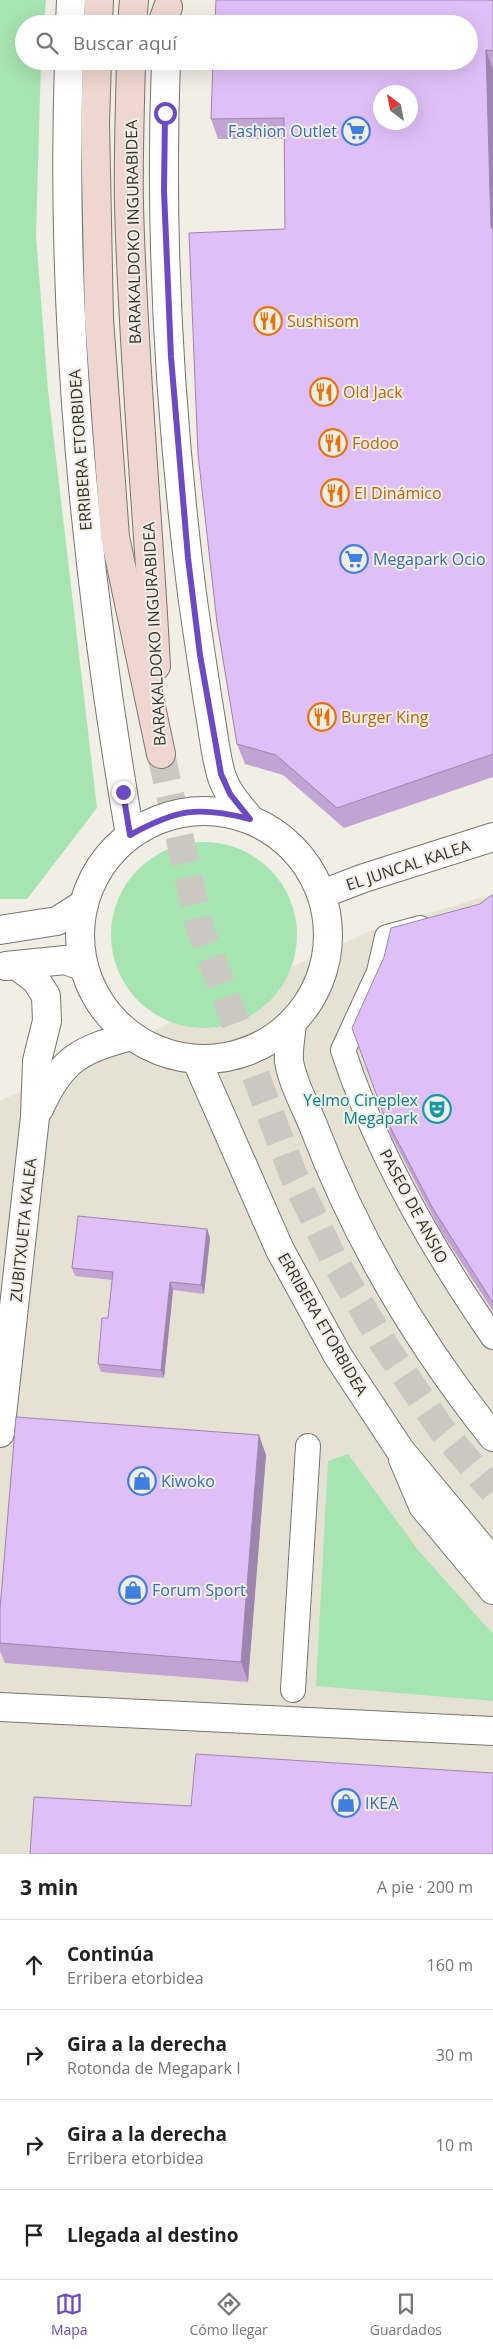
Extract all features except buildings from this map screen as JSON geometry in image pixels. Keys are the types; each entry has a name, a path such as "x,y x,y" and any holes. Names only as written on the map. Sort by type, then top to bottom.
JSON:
{"main road":[{"path":"98,15 99,0"},
{"path":"133,15 134,0"},
{"name":"BARAKALDOKO INGURABIDEA","path":"97,70 95,122 99,319 115,537 161,754 150,532 136,375 129,204 131,70"},
{"path":"130,103 143,70"}],"street":[{"path":"70,15 71,0"},
{"name":"ERRIBERA ETORBIDEA","path":"69,70 66,201 77,428 88,547 112,727 130,835"},
{"path":"166,70 164,191 167,277 172,366 188,558 200,655 221,774 230,794 250,819"},
{"path":"220,811 250,819 274,831 294,848 311,870 322,894 328,924 326,963 318,985 307,1005 292,1023 264,1044 231,1056 196,1059 173,1055 151,1047 132,1036 115,1022 91,987 84,967 80,925 84,904 91,884 101,866 114,849 130,835 158,820 188,812 220,811"},
{"name":"EL JUNCAL KALEA","path":"322,894 364,878 493,836"},
{"path":"6,929 57,921 84,904"},
{"name":"PASEO DE ANSIO","path":"440,923 387,937 379,972 343,1050 358,1097 410,1201 458,1286 493,1337"},
{"path":"8,966 65,960 84,967"},
{"name":"ZUBITXUETA KALEA","path":"1,1429 35,1117 37,1060 47,1021 48,1008 46,996 36,980 8,966"},
{"path":"292,1023 289,1061 322,1150 349,1209 379,1267 420,1334 467,1404 493,1437"},
{"name":"ZUBITXUETA KALEA","path":"35,1117 49,1086 62,1068 83,1053 132,1036"},
{"name":"ERRIBERA ETORBIDEA","path":"196,1059 280,1250 338,1356 400,1450 493,1562"},
{"path":"293,1690 308,1446"},
{"path":"400,1450 423,1506 493,1590"},
{"path":"0,1707 493,1731"}],"shaded area":[{"path":"493,894 493,1854 0,1854 0,1101 373,930"}],"green space":[{"path":"0,0 46,0 45,15 15,15 15,70 41,70 36,236 48,390 97,808 27,899 0,899"},
{"path":"204,842 231,846 248,853 263,863 276,876 286,891 293,908 297,935 293,962 286,979 276,994 263,1007 248,1017 231,1024 204,1028 177,1024 160,1017 145,1007 132,994 122,979 115,962 111,935 115,908 122,891 132,876 145,863 160,853 177,846"},
{"path":"348,1454 418,1550 493,1634 493,1701 316,1686 328,1461"}],"tunnel":[{"path":"161,754 200,929 295,1179 333,1258 383,1343 442,1430 493,1491"}],"place":[{"name":"Fashion Outlet","path":"356,131"},
{"name":"Sushisom","path":"268,321"},
{"name":"Old Jack","path":"324,392"},
{"name":"Fodoo","path":"333,443"},
{"name":"El Dinámico","path":"335,493"},
{"name":"Megapark Ocio","path":"354,559"},
{"name":"Burger King","path":"322,717"},
{"name":"Yelmo Cineplex Megapark","path":"437,1109"},
{"name":"Kiwoko","path":"142,1481"},
{"name":"Forum Sport","path":"133,1590"},
{"name":"IKEA","path":"346,1803"}],"route":[{"path":"123,792 130,835 158,820 188,812 220,811 250,819 230,794 221,774 200,655 188,558 171,357 164,191 165,113"}]}
